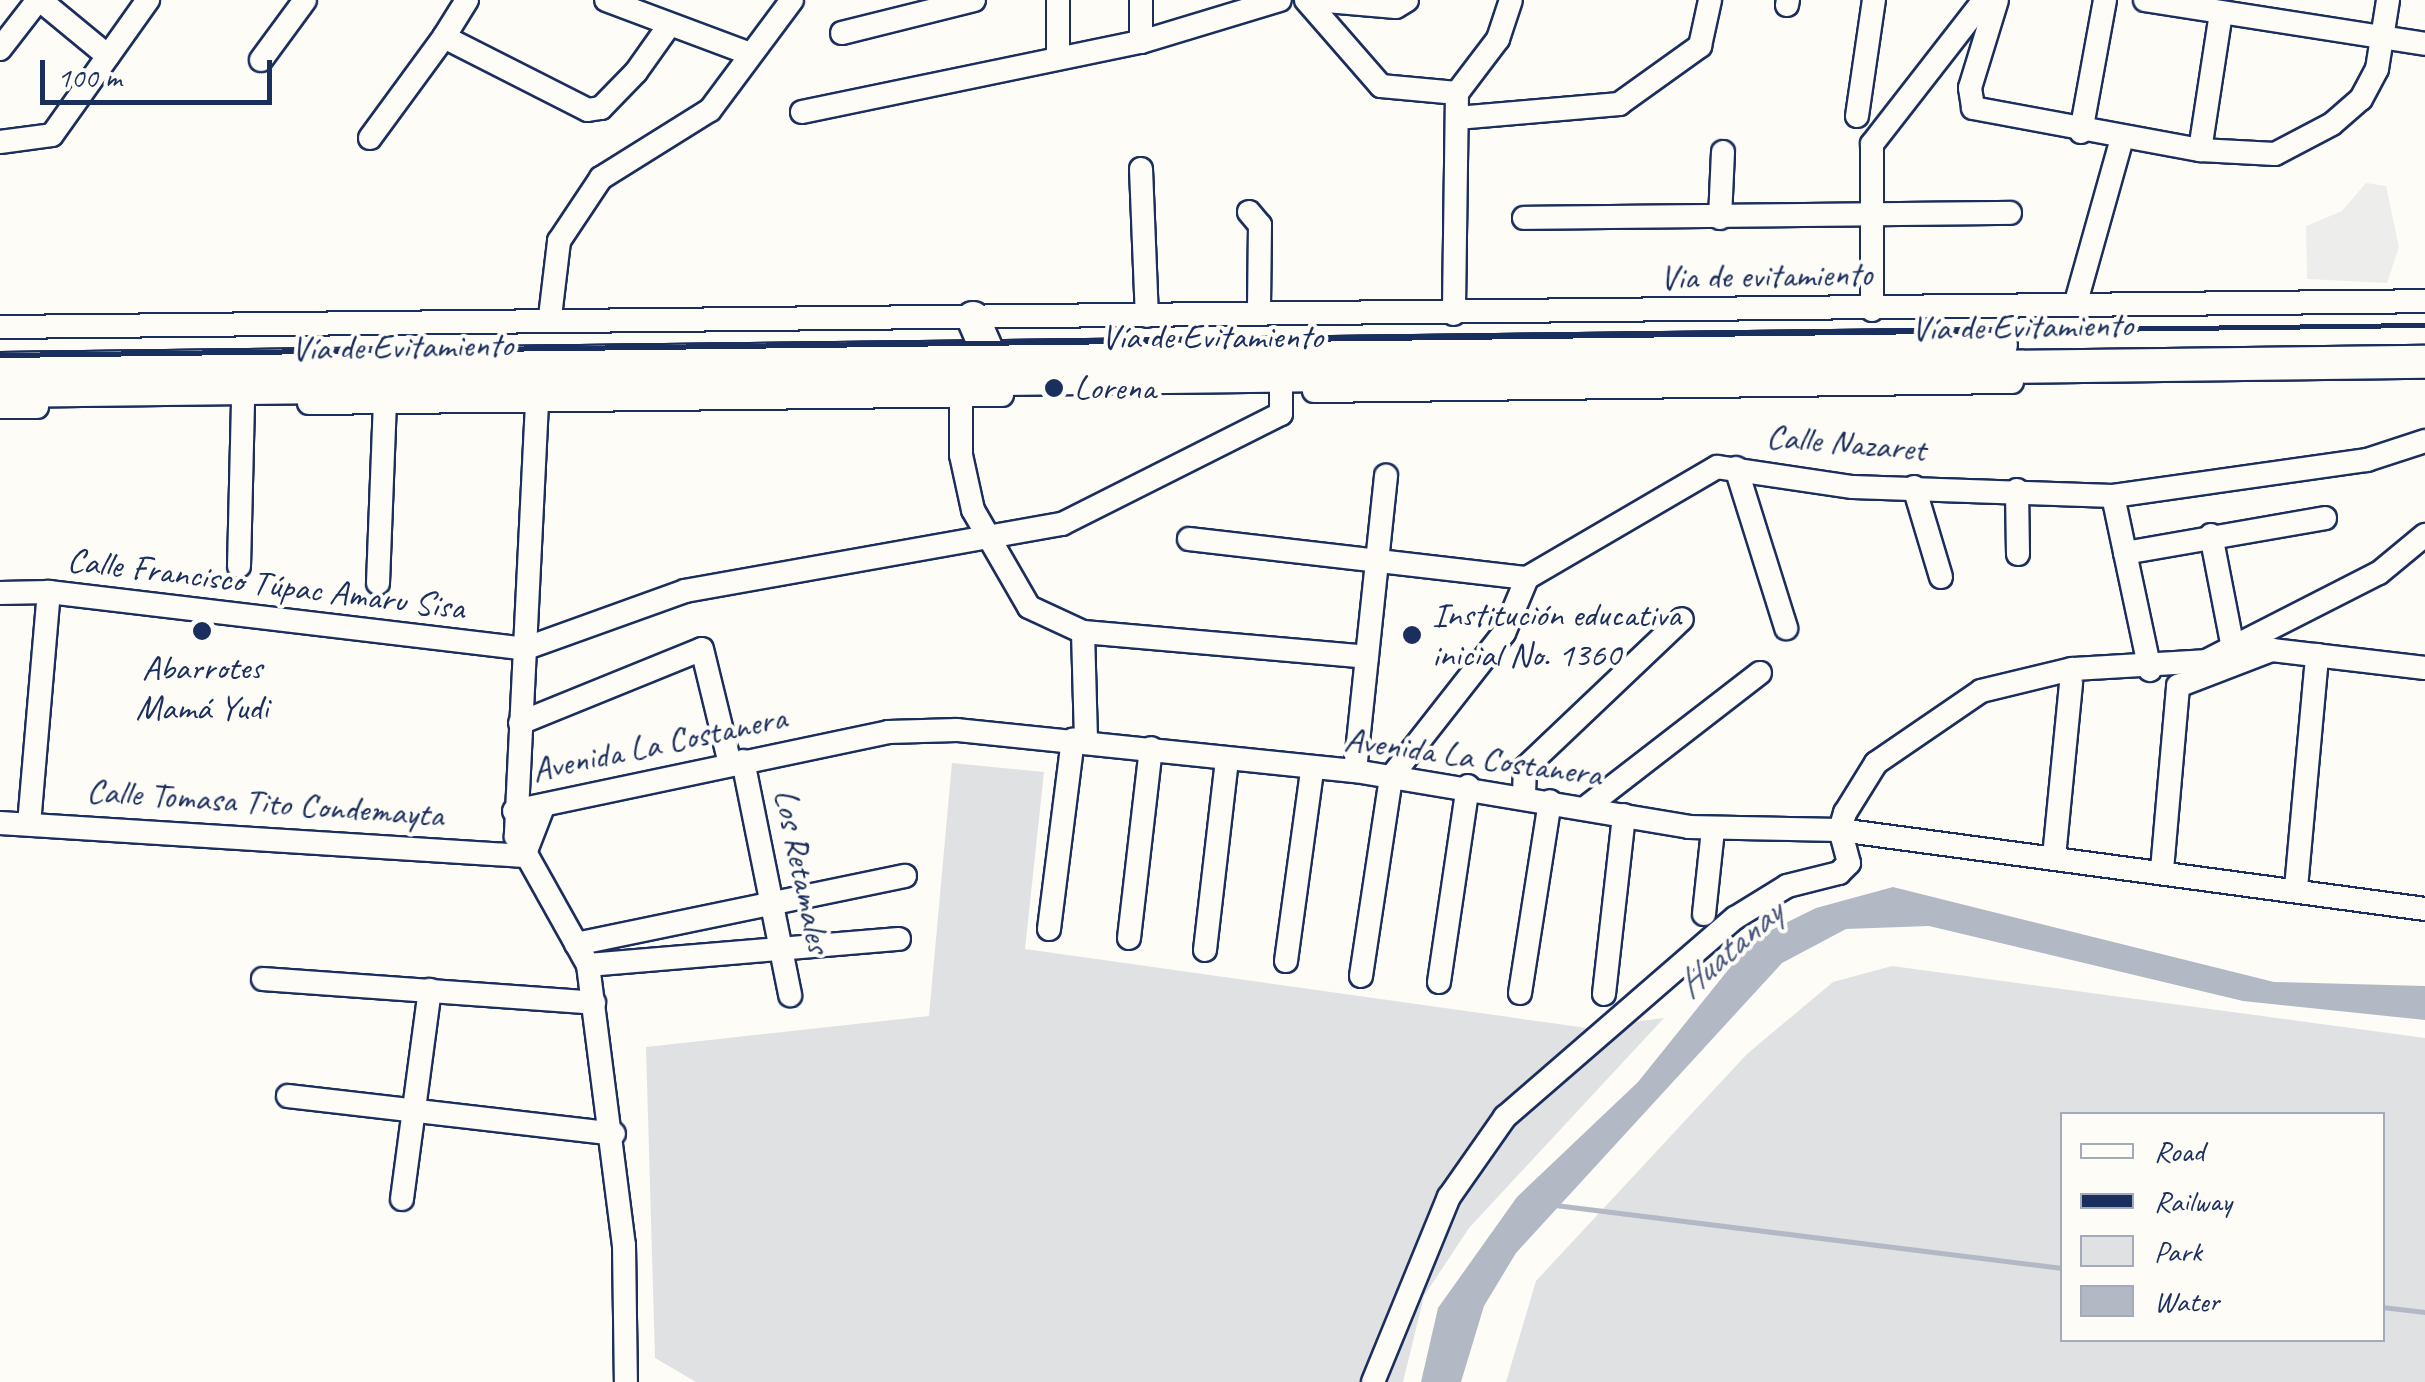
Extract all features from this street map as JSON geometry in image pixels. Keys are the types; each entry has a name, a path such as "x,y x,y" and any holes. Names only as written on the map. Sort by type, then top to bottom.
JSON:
{"highway":[{"path":"973,318 989,356"},
{"name":"Vía de Evitamiento","path":"0,369 2425,340"},
{"name":"Vía de Evitamiento","path":"0,391 647,393 2425,362"}],"street":[{"path":"0,49 39,0 108,56"},
{"path":"0,142 34,143 56,129 148,0"},
{"path":"262,60 304,0"},
{"path":"370,138 467,0"},
{"path":"606,0 668,27 748,54"},
{"path":"550,318 559,241 601,178 710,110 748,54 792,0"},
{"path":"842,33 892,12 974,0"},
{"path":"1058,0 1058,56"},
{"path":"1141,0 1142,42"},
{"path":"802,112 1058,56 1142,42 1228,9 1280,0"},
{"path":"1306,0 1396,8 1407,0"},
{"path":"1315,0 1331,36 1381,86 1458,93"},
{"path":"1454,314 1458,93 1498,39 1511,0"},
{"path":"1456,118 1619,104 1700,46 1710,0"},
{"path":"1857,116 1874,0"},
{"path":"1872,310 1872,144 1984,0"},
{"path":"1997,0 1970,88 1972,108 2081,132 2200,150 2275,154 2332,124 2361,100 2384,38 2388,0"},
{"path":"2081,132 2104,0"},
{"path":"2156,1 2221,13 2268,10 2425,44"},
{"path":"2200,150 2221,13"},
{"path":"444,37 595,110 668,27"},
{"path":"2076,302 2122,138"},
{"path":"1720,218 1723,152"},
{"path":"1141,170 1147,316"},
{"path":"1249,212 1260,224 1259,309"},
{"path":"1524,218 2010,213"},
{"name":"Via de evitamiento","path":"0,327 550,318 1108,318 1259,309 1454,314 1872,310 2076,302 2425,301"},
{"path":"0,407 385,403 536,412 647,393 962,396 2425,376"},
{"path":"524,649 685,592 1062,524 1282,414 1281,392"},
{"path":"962,396 961,455 973,510 1029,607 1083,632 1367,657"},
{"path":"378,583 385,403"},
{"path":"239,566 242,404"},
{"path":"536,412 514,810 524,856 588,965 614,1134 626,1382"},
{"name":"Calle Nazaret","path":"1527,578 1698,476 1736,468 1853,486 2113,496 2368,460 2425,442"},
{"path":"1736,468 1786,628"},
{"path":"1355,771 1386,476"},
{"path":"1914,487 1941,576"},
{"path":"2017,490 2018,554"},
{"path":"2113,496 2150,670"},
{"path":"2126,553 2210,535 2325,518"},
{"path":"2210,535 2232,648"},
{"path":"1374,1382 1449,1197 1505,1117 1735,918 1787,886 1839,873 1850,849 1840,830 1876,763 1982,691 2072,670 2150,670 2232,648 2379,574 2425,535"},
{"path":"1189,538 1376,565 1527,578 1504,632 1391,777 1361,976"},
{"path":"28,824 49,592"},
{"name":"Calle Francisco Túpac Amaru Sisa","path":"0,593 49,592 524,649"},
{"path":"1524,795 1525,768 1682,619"},
{"path":"1049,929 1079,740 1083,632"},
{"name":"Los Retamales","path":"520,723 702,649 774,901 790,995"},
{"path":"2162,870 2178,686 2272,650 2425,668"},
{"path":"2296,888 2317,655"},
{"path":"1589,805 1760,673"},
{"path":"2054,857 2071,682"},
{"name":"Avenida La Costanera","path":"514,810 544,807 736,762 888,732 1079,740 1312,771 1355,771 1468,786 1713,830 1840,830 2296,888 2425,909"},
{"path":"1128,938 1152,748"},
{"path":"1205,950 1227,759"},
{"path":"1286,962 1312,771"},
{"path":"1439,982 1468,786"},
{"path":"1520,993 1550,800"},
{"path":"524,856 544,807"},
{"path":"1604,994 1624,815"},
{"name":"Calle Tomasa Tito Condemayta","path":"0,823 524,856"},
{"path":"1704,914 1713,830"},
{"path":"576,944 905,876"},
{"path":"588,965 899,939"},
{"path":"263,979 594,1003"},
{"path":"402,1200 430,990"},
{"path":"288,1096 614,1134"}],"shaded area":[{"path":"2366,183 2386,186 2399,247 2387,283 2307,279 2306,226 2342,211"}],"green space":[{"path":"952,763 1044,772 1025,949 1587,1028 1664,1018 1469,1228 1424,1296 1403,1382 696,1382 655,1358 646,1047 929,1016"},
{"path":"1892,966 2425,1038 2425,1382 1506,1382 1536,1281 1747,1054 1833,982"}],"water":[{"path":"1893,887 2274,982 2425,986 2425,1020 2243,1001 1929,926 1846,929 1782,963 1516,1253 1484,1306 1461,1382 1421,1382 1438,1308 1517,1197 1638,1082 1753,939 1816,908"}],"waterway":[{"path":"1555,1205 2060,1268"},
{"path":"2385,1307 2425,1312"}],"railway":[{"path":"0,355 2425,325"}],"place":[{"name":"Lorena","path":"1054,388"},
{"name":"Abarrotes Mamá Yudi","path":"202,631"},
{"name":"Institución educativa inicial No. 1360","path":"1412,635"}],"water label":[{"name":"Huatanay","path":"1729,949"}]}
